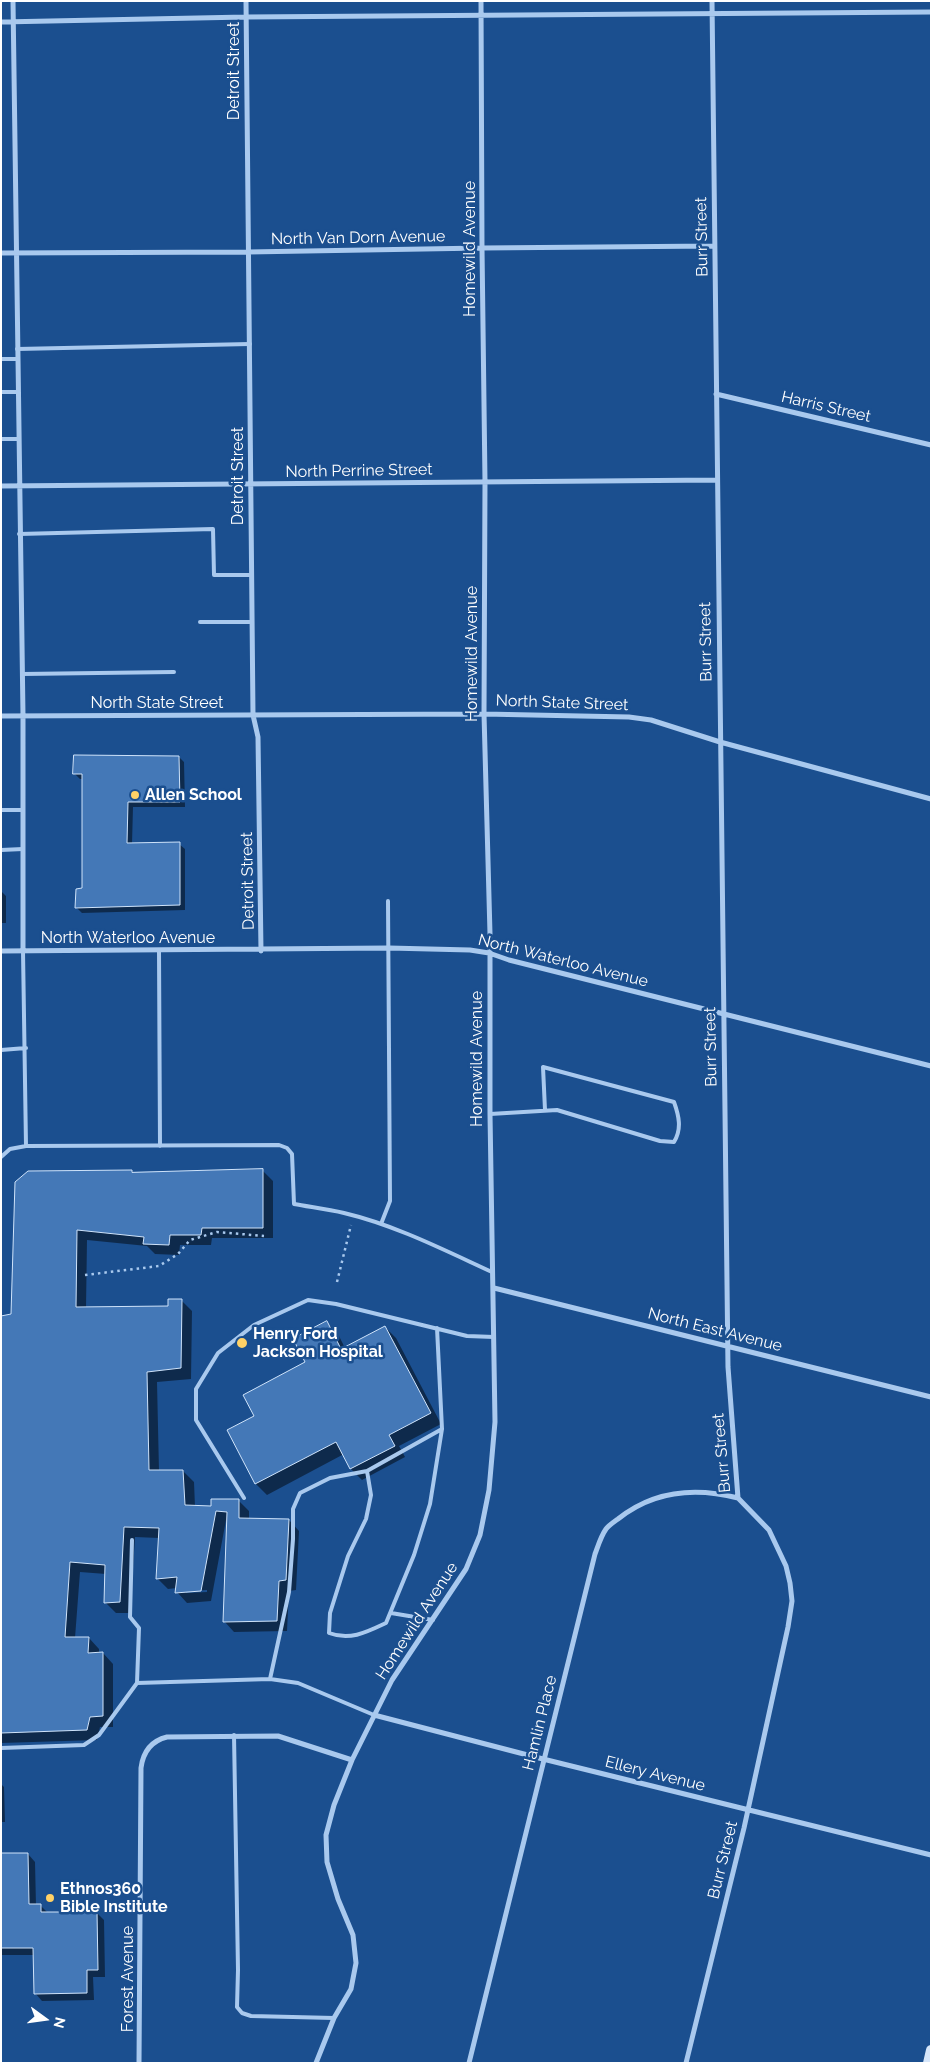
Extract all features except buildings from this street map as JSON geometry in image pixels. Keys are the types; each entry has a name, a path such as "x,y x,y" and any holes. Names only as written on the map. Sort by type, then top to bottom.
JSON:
{"street":[{"path":"13,1 23,716 24,951"},
{"name":"Detroit Street","path":"246,1 253,715 258,737 261,951"},
{"name":"Homewild Avenue","path":"316,2063 334,2018 351,1989 356,1963 353,1934 338,1899 327,1862 326,1835 334,1805 352,1760 392,1680 466,1569 480,1535 489,1490 495,1422 484,714 485,482 481,1"},
{"name":"Burr Street","path":"686,2063 748,1810 788,1628 792,1601 790,1583 780,1550 769,1530 738,1498 727,1346 712,1"},
{"path":"1,22 246,17 481,16 712,12 931,12"},
{"name":"North Van Dorn Avenue","path":"1,253 714,246"},
{"name":"Harris Street","path":"716,394 931,445"},
{"name":"North Perrine Street","path":"1,486 716,480"},
{"name":"North State Street","path":"1,716 484,714 629,717 651,720 720,742 931,799"},
{"name":"North Waterloo Avenue","path":"1,952 261,951 389,948 470,950 489,953 509,960 931,1066"},
{"name":"North East Avenue","path":"494,1288 931,1397"},
{"name":"Hamlin Place","path":"470,2063 543,1759 595,1554 606,1529 625,1514 649,1500 696,1492 715,1492 738,1498"},
{"name":"Ellery Avenue","path":"374,1714 543,1759 931,1855"},
{"name":"Forest Avenue","path":"139,2063 142,1756 159,1739 167,1736 234,1736"},
{"path":"234,1736 278,1736 352,1760"},
{"path":"928,2063 931,2050"}],"lane":[{"path":"17,349 250,344"},
{"path":"1,359 17,359"},
{"path":"1,392 17,392"},
{"path":"1,439 18,439"},
{"path":"19,534 213,529 214,575 251,575"},
{"path":"200,622 252,622"},
{"path":"22,674 174,672"},
{"path":"1,810 23,810"},
{"path":"1,850 23,849"},
{"path":"381,1224 390,1201 388,901"},
{"path":"24,951 26,1146"},
{"path":"159,951 160,1146"},
{"path":"1,1050 26,1048"},
{"path":"490,1114 557,1110 660,1141 674,1142 680,1133 678,1113 674,1102 543,1067 545,1110"},
{"path":"1,1157 10,1149 26,1146 279,1145 287,1148 292,1154 294,1204 353,1216 381,1224 429,1243 492,1272"},
{"path":"244,1498 196,1420 196,1389 218,1353 254,1325 308,1300 336,1304 467,1336 494,1336"},
{"path":"367,1471 371,1495 366,1519 348,1556 330,1613 329,1633 339,1636 362,1634 386,1623 414,1555 430,1504 442,1429 437,1328"},
{"path":"270,1679 289,1592 293,1509 300,1493 330,1478 367,1471 442,1429"},
{"path":"1,1748 84,1745 99,1735 137,1683 139,1628 130,1617 132,1540"},
{"path":"390,1613 433,1620"},
{"path":"137,1683 270,1679 298,1683 374,1714"},
{"path":"234,1736 238,1970 236,2007 242,2013 251,2016 334,2018"}],"path":[{"path":"338,1282 353,1216"},
{"path":"85,1275 159,1266 178,1254 190,1240 217,1232 264,1236"}],"place":[{"name":"Allen School","path":"135,795"},
{"name":"Henry Ford Jackson Hospital","path":"242,1343"},
{"name":"Ethnos360 Bible Institute","path":"50,1898"}]}
